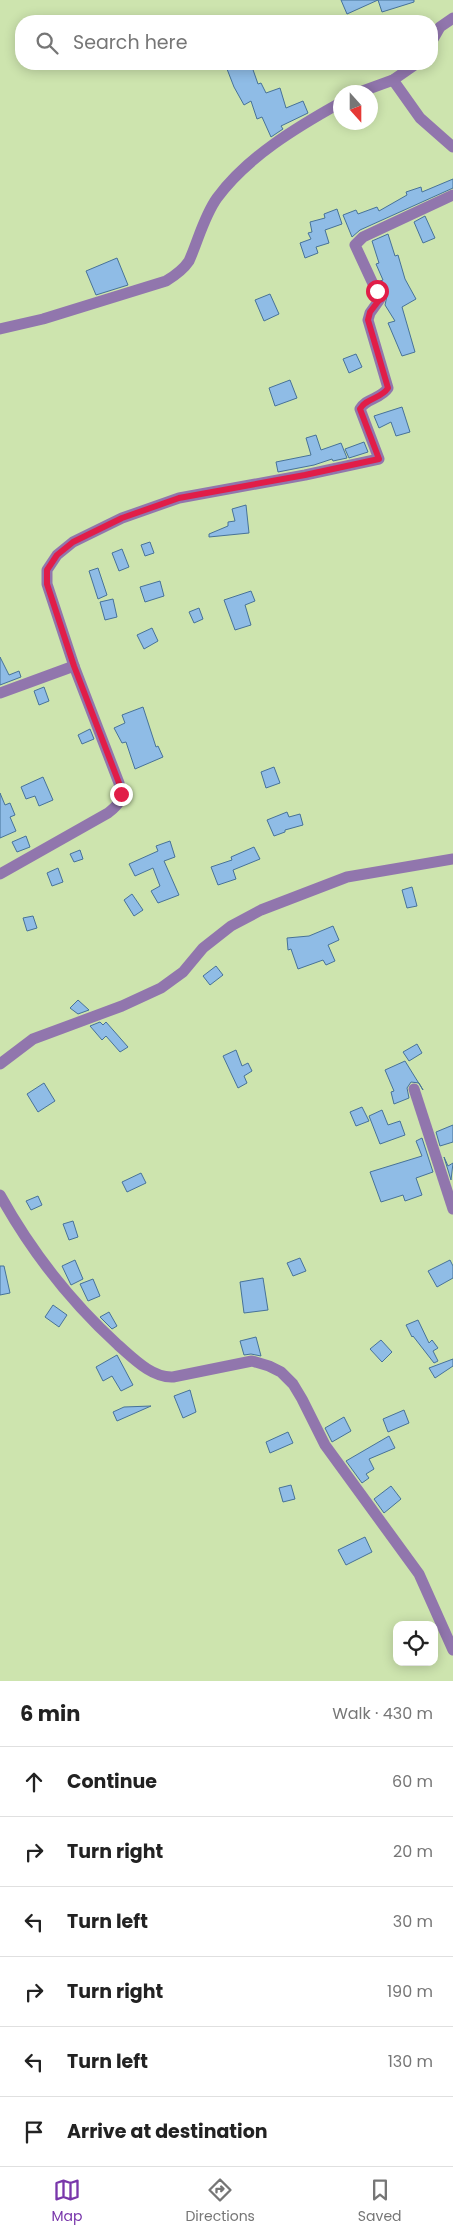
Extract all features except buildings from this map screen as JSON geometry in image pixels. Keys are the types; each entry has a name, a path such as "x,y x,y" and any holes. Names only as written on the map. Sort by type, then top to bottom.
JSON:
{"street":[{"path":"438,30 453,18"},
{"path":"378,85 393,80 407,70"},
{"path":"393,80 420,118 453,148"},
{"path":"0,329 95,303 166,281 176,276 189,261 216,200 234,178 267,150 333,108"},
{"path":"0,874 108,813 119,804 121,794 119,783 74,666 47,584 47,570 57,555 73,542 122,518 179,498 305,475 379,459 360,409 366,402 385,392 388,388 368,320 370,312 380,299 355,245 363,237 453,195"},
{"path":"0,693 74,666"},
{"path":"0,1064 33,1040 122,1006 161,988 183,972 203,948 224,932 262,910 346,877 453,858"},
{"path":"414,1089 453,1209"},
{"path":"0,1195 17,1225 61,1286 93,1322 137,1362 163,1378 252,1361 281,1372 293,1384 325,1444 419,1574 453,1650"}],"route":[{"path":"121,794 119,783 58,619 47,584 47,570 57,555 73,542 122,518 179,498 305,475 379,459 360,409 366,402 385,392 388,388 368,320 370,312 380,299 377,291"}]}
